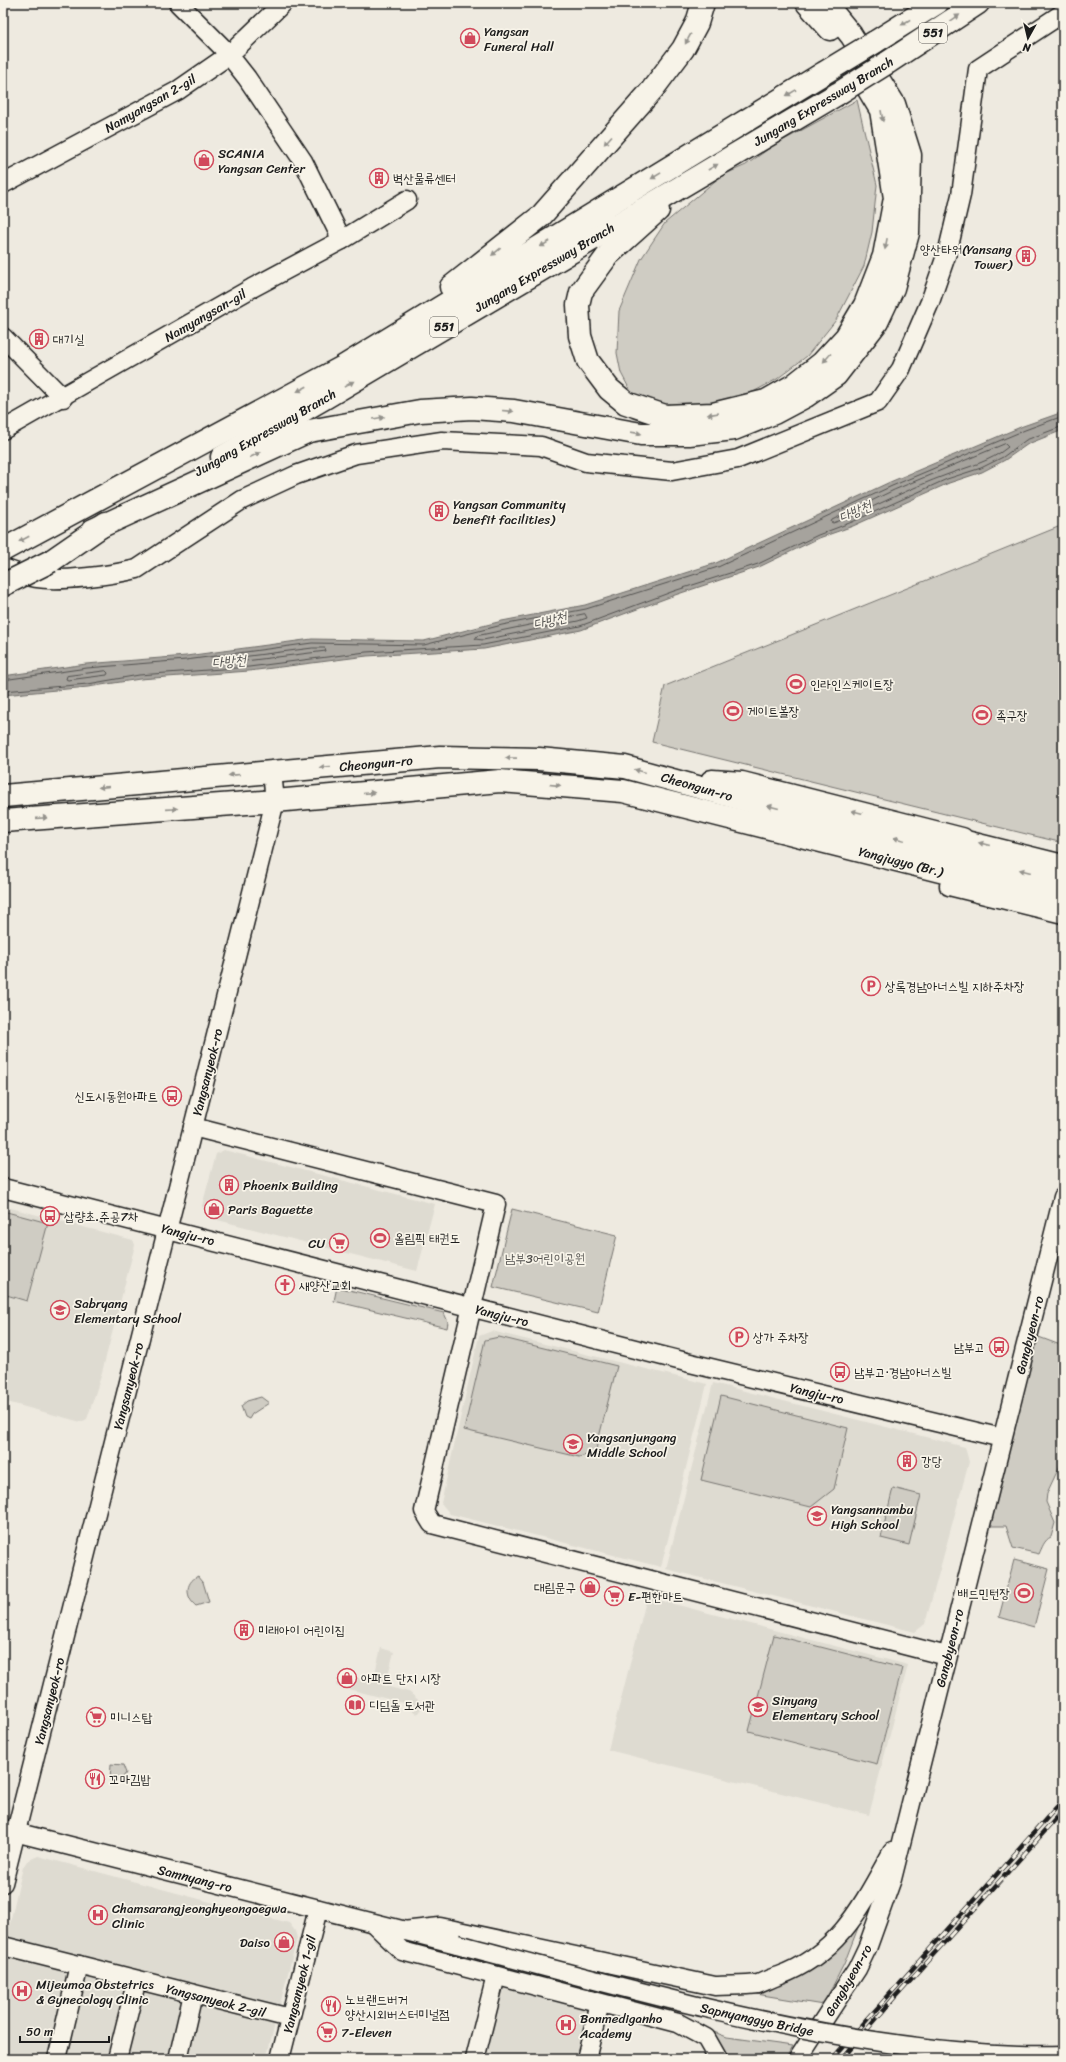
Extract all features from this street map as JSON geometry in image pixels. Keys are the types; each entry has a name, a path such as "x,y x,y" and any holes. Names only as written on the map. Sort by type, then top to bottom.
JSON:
{"main road":[{"path":"343,367 472,271 541,216 652,90 683,49 697,23 703,3"},
{"path":"694,178 608,254 582,292 578,305 580,336 588,361 609,389 626,403 665,416 714,414 766,401 794,385 822,363 846,337 865,305 884,256 895,198 881,110 839,39 807,3"},
{"path":"93,530 309,431 420,411 472,408 514,411 641,434 689,434 719,431 734,429 774,413 806,396 836,375 877,322 894,288 908,234 910,155 894,104 851,35 825,3"},
{"name":"Jungang Expressway Branch","path":"3,550 343,367 937,3"},
{"name":"Jungang Expressway Branch","path":"3,585 51,561 93,530 323,399 839,93 978,3"},
{"name":"Cheongun-ro","path":"3,796 440,757 539,759 625,767 668,779 742,810"},
{"path":"668,779 742,783 962,839"},
{"name":"Cheongun-ro","path":"3,821 275,801 500,781 623,791 673,803 742,810"},
{"path":"673,803 733,831 949,886"},
{"name":"Yangjugyo (Br.)","path":"742,810 1063,881"},
{"name":"Yangjugyo (Br.)","path":"742,810 1063,902"}],"street":[{"path":"178,3 229,55 247,78 303,161 342,240"},
{"name":"Namyangsan 2-gil","path":"3,184 177,91 229,55 283,3"},
{"path":"3,568 36,578 53,579 118,573 137,569 242,500 296,476 356,454 442,441 540,446 586,462 672,471 738,459 878,402 901,369 930,302 948,250 961,195 978,69 1063,13"},
{"name":"Namyangsan-gil","path":"3,430 63,398 252,288 342,240 407,200"},
{"path":"3,337 63,398"},
{"name":"Yangsanyeok-ro","path":"3,1884 9,1831 167,1229 275,801 272,772"},
{"path":"962,839 1063,864"},
{"path":"949,886 1063,914"},
{"path":"193,1127 496,1204 424,1511 432,1524 947,1656"},
{"name":"Yangju-ro","path":"3,1188 690,1363 1002,1438"},
{"name":"Gangbyeon-ro","path":"798,2059 857,1969 868,1946 892,1879 1063,1197"},
{"name":"Samnyang-ro","path":"9,1831 457,1944"},
{"path":"403,1931 440,1927 715,1986 758,1984 794,1970 821,1953 838,1937 862,1906 902,1836"},
{"name":"Yangsanyeok 1-gil","path":"280,2059 318,1909"},
{"path":"373,1923 402,1951 678,2023 706,2038 718,2059"},
{"name":"Sapnyanggyo Bridge","path":"457,1944 694,2005 820,2033 924,2048 1029,2056 1063,2055"},
{"name":"Yangsanyeok 2-gil","path":"3,1946 290,2018"},
{"path":"56,2059 79,1965"},
{"path":"474,2059 496,1976"},
{"path":"117,2059 135,1987"},
{"path":"178,2059 193,1994"},
{"path":"586,2059 600,2003"}],"shaded area":[{"path":"224,1150 435,1204 417,1271 210,1218 202,1206 216,1154"},
{"name":"Sabryang Elementary School","path":"3,1206 133,1240 135,1245 101,1376 87,1419 81,1422 3,1401"},
{"name":"Yangsanjungang Middle School","path":"492,1331 707,1384 661,1567 450,1514 441,1503 479,1336"},
{"name":"Yangsannambu High School","path":"713,1383 965,1447 969,1462 925,1624 915,1632 666,1569"},
{"name":"Sinyang Elementary School","path":"647,1597 908,1665 869,1815 608,1750"},
{"name":"아파트 단지 시장","path":"381,1648 394,1652 385,1686 409,1692 424,1705 417,1714 404,1703 336,1686 339,1674 373,1681"},
{"path":"38,1856 289,1923 295,1931 297,1938 266,2059 3,2059 3,1953 23,1867 27,1861"},
{"path":"501,1985 592,2005 583,2059 481,2059"}],"green space":[{"path":"857,100 877,185 872,232 864,266 836,320 807,356 777,379 731,404 687,414 640,403 631,392 621,373 617,353 619,311 641,259 665,223 721,176 746,165 771,147"},
{"path":"1063,525 1063,843 652,742 665,686"},
{"name":"남부3어린이공원","path":"512,1209 617,1235 598,1312 493,1287"},
{"path":"3,1211 48,1223 27,1301 3,1294"},
{"path":"337,1287 444,1313 448,1322 447,1328 334,1301"},
{"path":"1036,1336 1063,1346 1063,1459 1047,1493 1046,1502 1055,1523 1051,1537 1045,1542 1039,1554 1013,1548 1006,1526 990,1526"},
{"path":"499,1337 617,1366 595,1453 579,1457 464,1430 485,1340"},
{"path":"721,1396 848,1428 834,1489 811,1507 701,1480"},
{"path":"261,1397 269,1403 252,1414 249,1419 245,1417 241,1406 247,1401"},
{"path":"893,1488 921,1495 909,1545 881,1538"},
{"name":"배드민턴장","path":"1014,1560 1049,1569 1034,1627 999,1617"},
{"path":"198,1576 203,1582 209,1602 196,1606 190,1599 188,1591 190,1583"},
{"path":"774,1635 902,1668 877,1764 749,1731"},
{"path":"111,1764 123,1765 126,1773 121,1780 110,1780"},
{"path":"861,1920 844,1964 823,2005 744,1992"},
{"path":"706,2029 727,2037 793,2046 785,2059 724,2059"}],"water":[{"name":"다방천","path":"1063,412 1063,430 1028,444 1005,460 982,472 949,483 853,526 819,538 759,567 675,595 581,630 484,649 367,656 249,671 140,679 88,687 3,695 3,676 86,664 186,656 312,639 424,641 502,621 585,605 716,563 890,482 1023,426"}],"railway":[{"path":"832,2059 1063,1800"},
{"path":"842,2059 893,1999 1063,1811"}],"place":[{"name":"Yangsan Funeral Hall","path":"470,38"},
{"name":"SCANIA Yangsan Center","path":"204,160"},
{"name":"벽산물류센터","path":"379,178"},
{"name":"양산타워(Yansang Tower)","path":"1026,256"},
{"name":"대기실","path":"39,339"},
{"name":"Yangsan Community benefit facilities)","path":"439,511"},
{"name":"인라인스케이트장","path":"796,684"},
{"name":"게이트볼장","path":"733,711"},
{"name":"족구장","path":"982,715"},
{"name":"상록경남아너스빌 지하주차장","path":"871,986"},
{"name":"신도시동원아파트","path":"172,1096"},
{"name":"Phoenix Building","path":"229,1185"},
{"name":"Paris Baguette","path":"214,1209"},
{"name":"삽량초.주공7차","path":"50,1216"},
{"name":"올림픽 태권도","path":"380,1238"},
{"name":"CU","path":"339,1243"},
{"name":"새양산교회","path":"285,1285"},
{"name":"Sabryang Elementary School","path":"60,1310"},
{"name":"상가 주차장","path":"739,1337"},
{"name":"남부고","path":"999,1347"},
{"name":"남부고·경남아너스빌","path":"840,1372"},
{"name":"Yangsanjungang Middle School","path":"573,1444"},
{"name":"강당","path":"907,1461"},
{"name":"Yangsannambu High School","path":"817,1516"},
{"name":"대림문구","path":"590,1587"},
{"name":"배드민턴장","path":"1024,1593"},
{"name":"E-편한마트","path":"614,1596"},
{"name":"미래아이 어린이집","path":"244,1630"},
{"name":"아파트 단지 시장","path":"347,1678"},
{"name":"디딤돌 도서관","path":"355,1705"},
{"name":"Sinyang Elementary School","path":"758,1707"},
{"name":"미니스탑","path":"96,1717"},
{"name":"꼬마김밥","path":"95,1779"},
{"name":"Chamsarangjeonghyeongoegwa Clinic","path":"98,1915"},
{"name":"Daiso","path":"284,1942"},
{"name":"Mijeumoa Obstetrics & Gynecology Clinic","path":"22,1991"},
{"name":"노브랜드버거 양산시외버스터미널점","path":"331,2006"},
{"name":"Bonmediganho Academy","path":"566,2025"},
{"name":"7-Eleven","path":"327,2032"}]}
